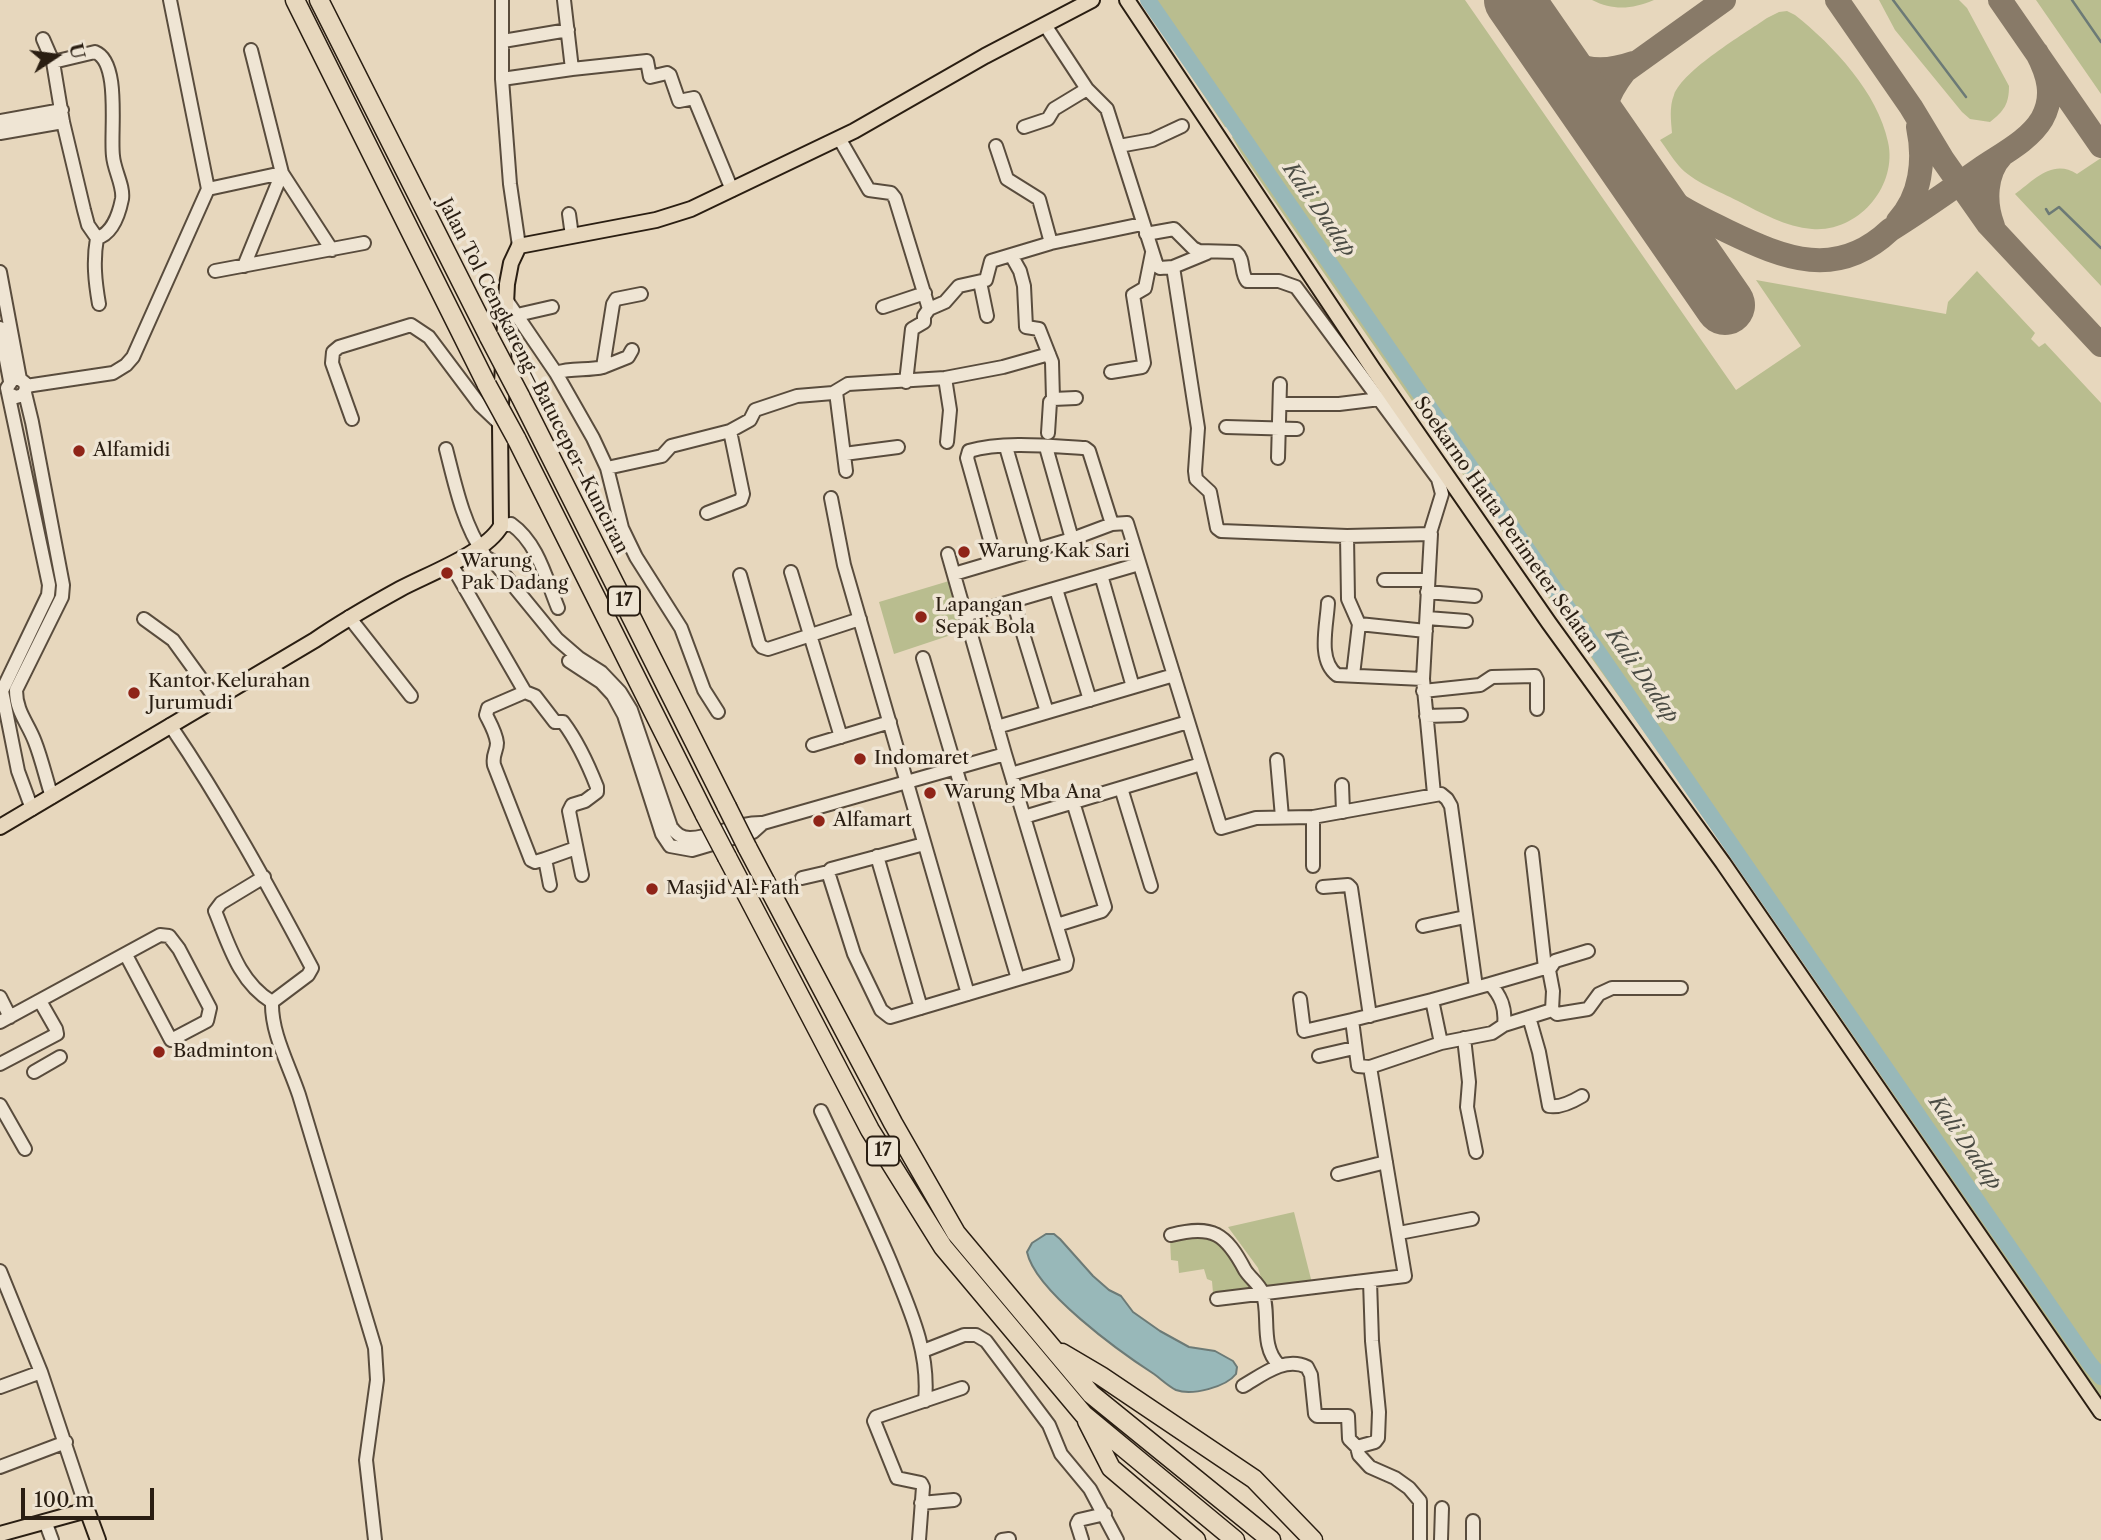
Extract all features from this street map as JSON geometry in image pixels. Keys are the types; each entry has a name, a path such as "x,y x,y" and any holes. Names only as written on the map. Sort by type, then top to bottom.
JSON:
{"highway":[{"name":"17","path":"295,0 705,815 870,1130 943,1247 1084,1415 1235,1540"},
{"name":"Jalan Tol Cengkareng–Batuceper–Kunciran","path":"319,0 747,847 893,1124 956,1233 1091,1394 1271,1540"},
{"path":"1050,1345 1254,1479 1313,1540"},
{"path":"1084,1415 1111,1468 1196,1540"}],"main road":[{"path":"0,827 315,640 349,617 451,564 484,553 501,526 500,424 507,284 511,263 519,246 656,220 691,209 839,138 1045,25 1074,4 1092,0"},
{"name":"Soekarno Hatta Perimeter Selatan","path":"1127,0 1373,369 1549,624 1716,853 2101,1412"},
{"path":"0,1534 87,1510 98,1540"}],"street":[{"path":"14,387 113,373 126,365 133,357 208,189 170,0"},
{"path":"502,0 502,79 510,184 519,246"},
{"path":"564,0 572,69"},
{"path":"1045,25 1087,89 1107,109 1144,229 1160,268 1173,267 1207,253 1236,252 1247,281 1279,281 1296,287 1438,479 1442,489 1430,533 1433,537 1423,685 1434,794"},
{"path":"503,41 568,30"},
{"path":"43,38 53,62 62,116 88,225 97,238 94,277 99,304"},
{"path":"251,50 282,173 332,250"},
{"path":"53,62 95,52 106,61 113,94 113,157 122,200 110,229 104,236 97,238"},
{"path":"502,79 645,61 648,63 650,77 669,74 679,101 694,98 732,190"},
{"path":"1024,127 1048,119 1054,110 1087,89"},
{"path":"0,121 62,116"},
{"path":"0,133 62,116"},
{"path":"1119,146 1152,140 1182,126"},
{"path":"839,138 869,190 891,193 895,198 929,309"},
{"path":"996,146 1007,179 1039,200 1051,243"},
{"path":"208,189 282,173"},
{"path":"244,266 282,173"},
{"path":"569,214 572,236"},
{"path":"906,382 912,329 924,322 924,316 929,309 945,302 959,286 986,280 991,261 1051,243 1144,229 1174,229 1193,248 1207,253"},
{"path":"215,271 364,243"},
{"path":"1111,372 1142,368 1144,363 1133,295 1144,288 1152,253"},
{"path":"1011,255 1020,271 1024,286 1026,327 1039,330 1049,354 1053,399 1049,406 1047,440 1072,539"},
{"path":"1173,267 1198,428 1196,479 1210,492 1217,528 1221,531 1347,537 1430,533"},
{"path":"0,272 14,387 49,585 48,595 2,685 13,750 32,809"},
{"path":"980,282 987,316"},
{"path":"883,307 925,293"},
{"path":"603,366 613,304 617,299 640,294"},
{"path":"507,301 556,373 607,468 622,528 636,557 681,628 704,690 718,712"},
{"path":"517,315 552,307"},
{"path":"352,419 332,363 333,352 339,347 411,325 429,337 446,356 480,405 500,424"},
{"path":"0,328 14,387 32,422 63,585 62,597 16,690 17,710 35,741 52,797"},
{"path":"556,373 566,369 603,366 628,357 632,350"},
{"path":"607,468 662,456 671,446 730,431 750,420 752,412 765,405 797,396 827,395 848,384 945,378 1003,367 1049,354"},
{"path":"945,378 950,410 947,442"},
{"path":"1278,458 1280,384"},
{"path":"836,392 846,471"},
{"path":"1053,399 1076,398"},
{"path":"1280,404 1339,404 1380,399"},
{"path":"1226,427 1297,429"},
{"path":"708,513 741,500 743,494 730,431"},
{"path":"996,561 967,458 969,451 975,449 1047,440 1085,448 1089,451 1112,524"},
{"path":"844,454 898,446"},
{"path":"1006,447 1036,550"},
{"path":"446,449 457,493 489,566 551,645 574,665 601,682 613,695 624,715 662,834 670,846 692,850 753,832 763,823 1005,754"},
{"path":"831,498 860,620 968,994"},
{"path":"954,574 1072,539 1112,524 1127,523 1221,828 1256,818 1313,817 1441,794 1451,806 1476,987"},
{"path":"501,526 511,524 529,543 542,565 558,608"},
{"path":"1347,537 1348,599 1359,624 1353,676"},
{"path":"828,872 854,954 881,1010 890,1017 1067,963 948,554"},
{"path":"451,564 525,692 535,696 555,722 563,722 581,749 597,787 597,792 585,801 572,805 569,811 582,875"},
{"path":"965,615 1139,564"},
{"path":"791,572 841,737"},
{"path":"740,575 762,647 768,649 860,620"},
{"path":"1101,575 1133,687"},
{"path":"1384,580 1475,596"},
{"path":"49,585 63,585"},
{"path":"1056,589 1090,700"},
{"path":"1013,601 1046,712"},
{"path":"1328,603 1325,660 1327,666 1336,674 1423,685 1480,685 1492,677 1535,676 1538,680 1537,709"},
{"path":"349,617 411,696"},
{"path":"144,619 173,640 215,698"},
{"path":"1359,624 1466,621"},
{"path":"923,658 1018,979"},
{"path":"997,727 1174,675"},
{"path":"525,692 488,709 486,715 497,747 492,755 494,765 531,860 535,862 576,848"},
{"path":"1426,716 1461,715"},
{"path":"813,745 890,722"},
{"path":"1011,774 1188,722"},
{"path":"170,725 211,786 264,877 312,968 309,975 272,1002"},
{"path":"1278,760 1282,817"},
{"path":"1024,817 1201,764"},
{"path":"1342,785 1343,812"},
{"path":"1121,788 1151,886"},
{"path":"1057,925 1101,911 1105,907 1073,803"},
{"path":"1312,866 1313,817"},
{"path":"802,878 924,844"},
{"path":"1532,853 1547,969 1553,991 1552,1010"},
{"path":"877,856 921,1008"},
{"path":"545,859 550,885"},
{"path":"264,877 221,903 215,911 241,973 257,993 272,1002"},
{"path":"1323,887 1348,885 1351,888 1370,1016"},
{"path":"1423,926 1465,917"},
{"path":"0,997 5,1020 160,935 169,936 210,1008 207,1021 171,1040 126,955"},
{"path":"1300,999 1304,1031 1547,969 1555,961 1588,951"},
{"path":"1490,984 1502,1000 1504,1025"},
{"path":"1552,1010 1557,1014 1588,1009 1599,994 1612,988 1681,988"},
{"path":"1432,1000 1441,1043"},
{"path":"0,1064 57,1034 40,1001"},
{"path":"272,1002 274,1024 298,1092 375,1348 377,1380 366,1460 375,1540"},
{"path":"1352,1020 1358,1066 1370,1067 1441,1043 1492,1033 1504,1025 1552,1010"},
{"path":"1529,1017 1549,1106 1566,1104 1582,1096"},
{"path":"1464,1038 1469,1082 1467,1107 1476,1152"},
{"path":"34,1072 55,1060 40,1044"},
{"path":"1319,1056 1354,1048"},
{"path":"1217,1299 1405,1276 1370,1067"},
{"path":"0,1105 25,1149"},
{"path":"821,1111 877,1229 916,1325 923,1350 925,1401"},
{"path":"1338,1174 1386,1162"},
{"path":"1399,1233 1472,1219"},
{"path":"1171,1235 1189,1230 1205,1231 1226,1240 1237,1252 1247,1273 1263,1292 1267,1340 1279,1365"},
{"path":"0,1272 41,1372 87,1510"},
{"path":"1357,1447 1376,1442 1379,1421 1370,1281"},
{"path":"923,1350 964,1335 976,1335 986,1341 1049,1425 1061,1454 1090,1489 1117,1540"},
{"path":"1243,1386 1279,1365 1301,1364 1307,1367 1311,1375 1315,1414 1348,1416 1349,1439 1357,1447 1359,1455 1370,1467 1395,1478 1409,1488 1420,1501 1420,1540"},
{"path":"0,1387 41,1372"},
{"path":"919,1540 923,1486 921,1483 897,1478 874,1421 876,1417 962,1388"},
{"path":"0,1467 66,1442"},
{"path":"921,1503 954,1500"},
{"path":"1441,1540 1442,1508"},
{"path":"1082,1540 1077,1524 1079,1520 1105,1514"},
{"path":"45,1521 52,1540"},
{"path":"1473,1521 1473,1540"},
{"path":"1002,1540 1009,1539"}],"green space":[{"path":"1140,0 1465,0 1736,390 1801,346 1756,280 1946,314 1948,302 1977,271 2035,333 2031,339 2039,347 2045,343 2101,403 2101,1397 1660,754 1535,579 1241,153 1232,137 1235,133 1232,128 1225,127"},
{"path":"1592,0 1654,0 1623,8"},
{"path":"1879,0 1959,0 1967,8 2009,86 2007,102 1999,114 1990,122 1970,119 1962,112 1895,30"},
{"path":"2036,0 2101,0 2101,94"},
{"path":"1787,11 1795,15 1852,71 1875,106 1888,142 1887,175 1871,204 1845,223 1829,228 1802,228 1783,222 1707,186 1685,172 1660,140 1672,133 1672,100 1689,75 1730,43 1779,12"},
{"path":"2101,158 2101,286 2015,194 2044,173 2060,168 2077,174"},
{"name":"Lapangan Sepak Bola","path":"949,581 963,631 894,654 879,602"},
{"path":"1294,1212 1312,1283 1265,1290 1258,1268 1228,1227"},
{"path":"1220,1227 1233,1244 1258,1289 1213,1293 1212,1281 1207,1279 1204,1269 1179,1273 1178,1261 1171,1260 1170,1239"}],"water":[{"path":"1046,1234 1054,1234 1060,1239 1093,1276 1121,1296 1133,1312 1189,1347 1215,1351 1233,1361 1237,1367 1236,1374 1217,1386 1183,1392 1170,1387 1121,1351 1062,1302 1033,1268 1027,1252 1032,1243"}],"waterway":[{"name":"Kali Dadap","path":"1148,0 2101,1377"},
{"path":"1893,0 1966,97"},
{"path":"2072,0 2101,42"},
{"path":"2046,209 2049,214 2059,207 2101,248"}],"taxiway":[{"path":"1614,145 1606,124 1606,106 1625,71 1724,0"},
{"path":"1837,0 1988,224 2101,345"},
{"path":"2000,0 2101,146"},
{"path":"1544,44 1565,60 1586,68 1609,69 1633,63"},
{"path":"1617,149 1647,181 1691,213 1769,250 1810,260 1830,260 1870,246 2030,134 2042,119 2049,94 2047,77 2037,53"},
{"path":"1898,221 1912,200 1919,177 1921,152 1918,127"},
{"path":"1993,226 1987,198 1989,179 2002,155"}],"runway":[{"path":"1514,0 1725,305"}],"place":[{"name":"Alfamidi","path":"79,451"},
{"name":"Warung Kak Sari","path":"964,552"},
{"name":"Warung Pak Dadang","path":"447,573"},
{"name":"Lapangan Sepak Bola","path":"921,617"},
{"name":"Kantor Kelurahan Jurumudi","path":"134,693"},
{"name":"Indomaret","path":"860,759"},
{"name":"Warung Mba Ana","path":"930,793"},
{"name":"Alfamart","path":"819,821"},
{"name":"Masjid Al-Fath","path":"652,889"},
{"name":"Badminton","path":"159,1052"}]}
